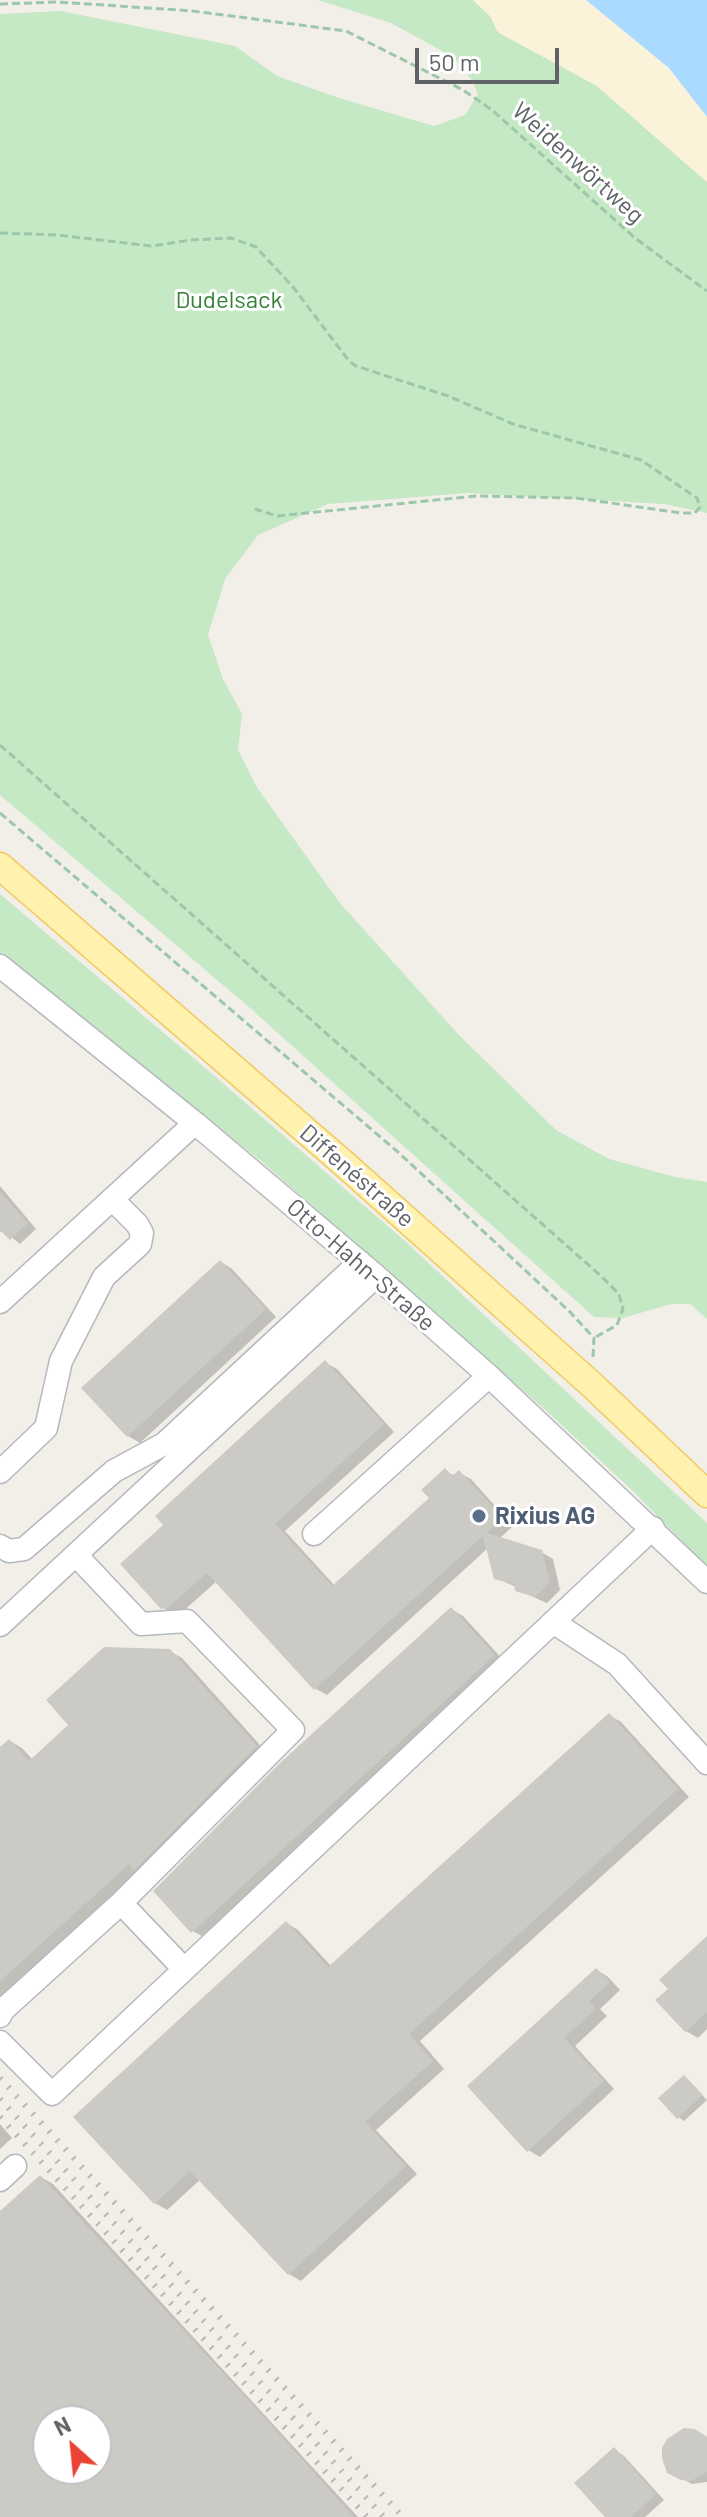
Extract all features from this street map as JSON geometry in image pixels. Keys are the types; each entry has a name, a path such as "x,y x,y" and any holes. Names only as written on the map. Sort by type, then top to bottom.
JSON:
{"main road":[{"name":"Diffenéstraße","path":"0,866 342,1162 592,1385 707,1494"}],"street":[{"name":"Otto-Hahn-Straße","path":"0,966 195,1123 368,1269 489,1376 707,1582"},
{"path":"0,1302 195,1123"},
{"path":"0,1472 46,1428 61,1361 82,1319 104,1277 140,1244 142,1233 137,1224 112,1199"},
{"path":"0,1546 9,1551 24,1549 114,1471 164,1444 368,1269"},
{"path":"0,1625 76,1555 368,1269"},
{"path":"314,1534 489,1376"},
{"path":"0,2042 52,2094 653,1528"},
{"path":"0,2016 121,1903 293,1730 187,1621 141,1624 76,1555"},
{"path":"553,1622 617,1664 707,1763"},
{"path":"121,1903 184,1969"}],"path":[{"name":"Weidenwörtweg","path":"0,4 58,2 193,11 346,31 463,90 492,110 635,238 707,291"},
{"path":"0,233 57,235 151,246 231,238 256,247 293,287 356,366 448,396 513,424 641,460 697,498 700,507 695,513 681,513 576,498 476,496 277,516 255,509"},
{"path":"0,745 601,1276 619,1294 623,1309 617,1325 594,1338"},
{"path":"0,813 398,1152 570,1312 594,1338 592,1385"}],"green space":[{"name":"Dudelsack","path":"318,0 473,0 490,16 497,31 597,86 707,182 707,513 664,504 468,493 328,504 258,535 225,579 208,635 223,679 242,714 238,750 256,786 339,902 458,1034 556,1130 609,1159 675,1177 707,1182 707,1319 690,1304 671,1304 623,1318 594,1317 250,1008 0,795 0,14 61,11 235,46 277,76 339,98 434,126 465,115 478,94 472,80 453,57 391,23"},
{"path":"0,894 406,1242 707,1523 707,1567 632,1490 551,1415 260,1160 0,954"}],"sand":[{"path":"473,0 586,0 669,68 707,117 707,182 597,86 499,33 490,16"}],"water":[{"path":"586,0 707,0 707,117 669,68"}],"building":[{"path":"0,1192 28,1223 10,1240 0,1230"},
{"path":"220,1260 266,1309 127,1437 81,1388"},
{"path":"325,1360 384,1424 275,1524 332,1586 429,1498 421,1490 445,1468 452,1476 459,1470 503,1518 487,1533 542,1550 550,1583 535,1597 515,1591 514,1584 494,1579 483,1536 314,1690 207,1573 167,1608 161,1609 120,1564 163,1525 155,1516"},
{"path":"451,1607 495,1655 191,1933 153,1891 280,1763"},
{"path":"104,1647 170,1649 257,1746 134,1870 129,1864 0,1981 0,1747 9,1739 29,1761 68,1725 46,1700"},
{"path":"609,1713 678,1789 409,2034 433,2061 365,2122 406,2166 288,2275 190,2171 154,2204 73,2117 286,1921 328,1967"},
{"path":"707,1936 707,2012 685,2032 655,2000 668,1989 659,1980"},
{"path":"596,1968 610,1982 589,2001 596,2009 564,2038 604,2081 527,2152 467,2086"},
{"path":"684,2075 703,2095 677,2119 658,2098"},
{"path":"40,2175 354,2517 0,2517 0,2211"},
{"path":"684,2428 695,2429 707,2437 707,2472 691,2481 667,2473 662,2458 662,2448 667,2439"},
{"path":"614,2447 656,2494 631,2517 605,2517 574,2483"}],"railway":[{"path":"0,2078 403,2517"},
{"path":"0,2099 384,2517"},
{"path":"0,2117 367,2517"}],"place":[{"name":"Rixius AG","path":"479,1516"}]}
